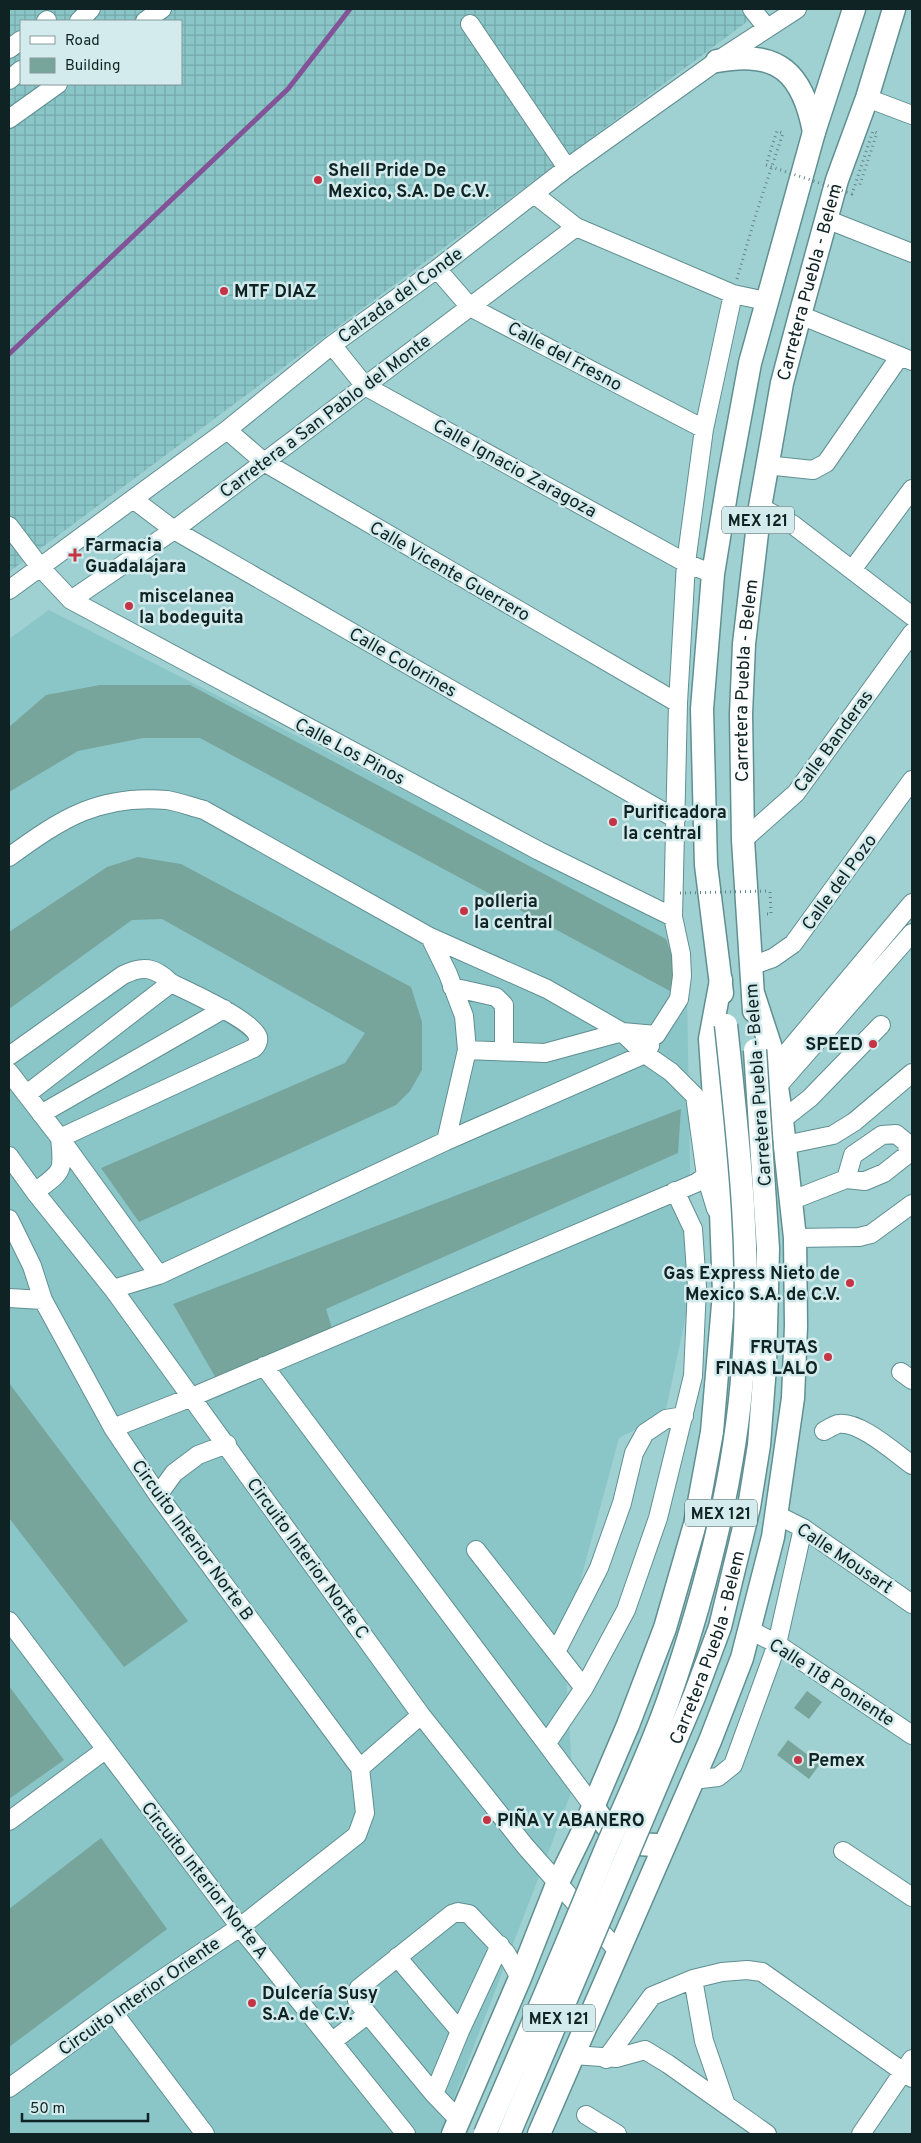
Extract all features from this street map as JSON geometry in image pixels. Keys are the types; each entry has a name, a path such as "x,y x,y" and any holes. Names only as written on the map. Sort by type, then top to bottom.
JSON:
{"main road":[{"name":"Carretera Puebla - Belem","path":"485,2134 669,1698 703,1591 715,1542 734,1443 743,1367 743,1204 726,1025 706,855 702,709 713,574 750,363 814,132 854,9"},
{"name":"Carretera Puebla - Belem","path":"509,2134 691,1706 720,1626 749,1507 759,1445 765,1366 768,1249 743,840 741,714 744,652 760,507 782,383 837,180 867,98 894,9"},
{"path":"717,61 737,58 764,60 784,70 801,88 806,99 814,132"},
{"path":"456,2127 520,1978 557,1884 628,1725 665,1628 695,1524 712,1432 724,1293 710,1039 721,980"},
{"path":"539,2134 693,1780 742,1658 771,1546 777,1515 793,1398 796,1326 795,1238 782,1120 771,1048 754,996"},
{"path":"593,1806 607,1828 617,1837 628,1842 664,1845"},
{"path":"520,1978 541,1982 565,1993 578,2003 588,2019"}],"street":[{"path":"81,20 91,9"},
{"path":"146,20 162,9"},
{"path":"752,9 767,28"},
{"name":"Calzada del Conde","path":"9,590 227,430 332,345 437,270 567,168 717,61 797,9"},
{"path":"470,24 567,168"},
{"path":"9,49 20,41"},
{"path":"9,80 20,71"},
{"path":"9,119 57,85"},
{"path":"867,98 912,116"},
{"path":"534,194 576,227 733,294 766,301"},
{"path":"826,219 912,253"},
{"name":"Carretera a San Pablo del Monte","path":"71,600 174,530 576,227"},
{"name":"Calle del Fresno","path":"437,270 470,307 704,429"},
{"path":"113,1288 159,1275 446,1141 645,1054 679,999 682,976 681,954 673,917 678,703 686,563 704,429 733,294"},
{"path":"766,465 813,470 826,463 906,359 800,315"},
{"name":"Calle Ignacio Zaragoza","path":"332,345 365,386 686,563 713,574"},
{"name":"Calle Vicente Guerrero","path":"227,430 264,462 678,703"},
{"path":"852,570 912,489"},
{"name":"Calle Colorines","path":"133,500 174,530 676,819"},
{"path":"760,507 792,524 912,616"},
{"name":"Calle Los Pinos","path":"9,526 40,567 71,600 522,842 673,917"},
{"path":"682,630 709,631"},
{"name":"Calle Banderas","path":"743,840 796,794 912,633"},
{"name":"Calle del Pozo","path":"751,966 773,958 793,944 912,780"},
{"path":"9,856 52,825 92,807 131,800 168,800 204,810 430,937 547,989 622,1032 645,1054 671,1072 695,1096 706,1176 721,1224"},
{"path":"775,1078 912,902"},
{"path":"775,1078 912,933"},
{"path":"430,937 464,1016 467,1050 446,1141"},
{"path":"9,1056 123,975 135,969 149,969 160,973 171,983 224,1010 253,1028 258,1038 258,1043 254,1048 60,1138"},
{"path":"27,1094 171,983"},
{"path":"452,987 496,996 504,1005 504,1051"},
{"path":"41,1114 224,1010"},
{"path":"782,1120 810,1098 881,1025"},
{"path":"467,1050 545,1053 622,1032 656,1035"},
{"path":"9,1072 60,1138 159,1275"},
{"path":"785,1145 833,1135 854,1122 912,1073"},
{"path":"35,1192 60,1172 63,1163 60,1138"},
{"name":"Circuito Interior Norte C","path":"9,1156 35,1192 113,1288 421,1716 525,1846 618,1951"},
{"path":"113,1428 192,1397 696,1183 706,1176"},
{"path":"790,1201 846,1179"},
{"path":"547,1743 584,1688 626,1610 658,1518 684,1416 693,1376 697,1287 693,1228 675,1191"},
{"path":"795,1238 859,1237 871,1234 912,1204"},
{"name":"Circuito Interior Norte B","path":"9,1219 32,1266 43,1300 113,1428 158,1495 360,1768"},
{"path":"9,1298 43,1300"},
{"path":"693,1376 719,1365"},
{"path":"264,1366 593,1806"},
{"path":"557,1650 599,1568 622,1503 634,1454 645,1433 666,1419 684,1416"},
{"path":"824,1431 838,1424 853,1426 868,1434 912,1465"},
{"path":"158,1495 174,1473 198,1455 227,1444"},
{"name":"Calle Mousart","path":"777,1515 803,1528 912,1604"},
{"path":"693,1780 718,1777 733,1765 777,1644 803,1528"},
{"path":"476,1550 557,1650 584,1688"},
{"name":"Circuito Interior Norte A","path":"9,1620 240,1927 406,2134"},
{"name":"Calle 118 Poniente","path":"750,1630 777,1644 912,1735"},
{"path":"360,1768 421,1716"},
{"path":"9,1822 105,1750"},
{"name":"Circuito Interior Oriente","path":"9,2088 113,2012 240,1927 357,1835 365,1813 360,1768"},
{"path":"843,1851 912,1897"},
{"path":"456,2127 434,2094 357,2001 356,1994 359,1988 397,1957 452,1914 458,1912 469,1914 500,1946 520,1978"},
{"path":"434,2094 460,2031 500,1946"},
{"path":"397,1957 460,2031"},
{"path":"606,2059 652,1996 693,1979 722,1972 747,1970 762,1972 909,2069 861,2134"},
{"path":"693,1979 704,2041 726,2105"},
{"path":"113,2012 205,2134"},
{"path":"333,2041 368,2014"},
{"path":"573,2055 606,2059 645,2050 767,2134"},
{"path":"586,2115 617,2134"}],"path":[{"path":"733,294 756,214 771,169 774,160 783,133 777,132 766,165 774,168 852,194 873,132 877,133 859,187"},
{"path":"680,893 770,891"}],"shaded area":[{"path":"9,9 764,9 9,572"},
{"path":"49,610 686,934 692,1287 665,1414 619,1438 564,1641 573,1788 440,2134 9,2134 9,639"}],"building":[{"path":"100,685 190,685 666,939 675,965 670,991 200,738 143,738 78,751 9,792 9,727 46,695"},
{"path":"138,857 181,864 411,987 422,1022 422,1070 410,1091 396,1105 139,1222 101,1168 345,1063 365,1033 162,919 132,920 9,1009 9,932 107,867"},
{"path":"681,1109 678,1153 326,1309 332,1328 217,1380 173,1304"},
{"path":"9,1383 188,1621 124,1667 9,1518"},
{"path":"9,1686 64,1760 9,1799"},
{"name":"Pemex","path":"807,1691 822,1702 809,1719 794,1708"},
{"name":"Pemex","path":"788,1740 820,1764 809,1779 777,1755"},
{"path":"101,1838 167,1929 9,2047 9,1909"}],"waterway":[{"path":"9,354 288,89 350,9"}],"place":[{"name":"Shell Pride De Mexico, S.A. De C.V.","path":"318,180"},
{"name":"MTF DIAZ","path":"224,291"},
{"name":"Farmacia Guadalajara","path":"75,555"},
{"name":"miscelanea la bodeguita","path":"129,606"},
{"name":"Purificadora la central","path":"613,822"},
{"name":"polleria la central","path":"464,911"},
{"name":"SPEED","path":"873,1044"},
{"name":"Gas Express Nieto de Mexico S.A. de C.V.","path":"850,1283"},
{"name":"FRUTAS FINAS LALO","path":"828,1357"},
{"name":"Pemex","path":"798,1760"},
{"name":"PIÑA Y ABANERO","path":"487,1820"},
{"name":"Dulcería Susy S.A. de C.V.","path":"252,2003"}]}
